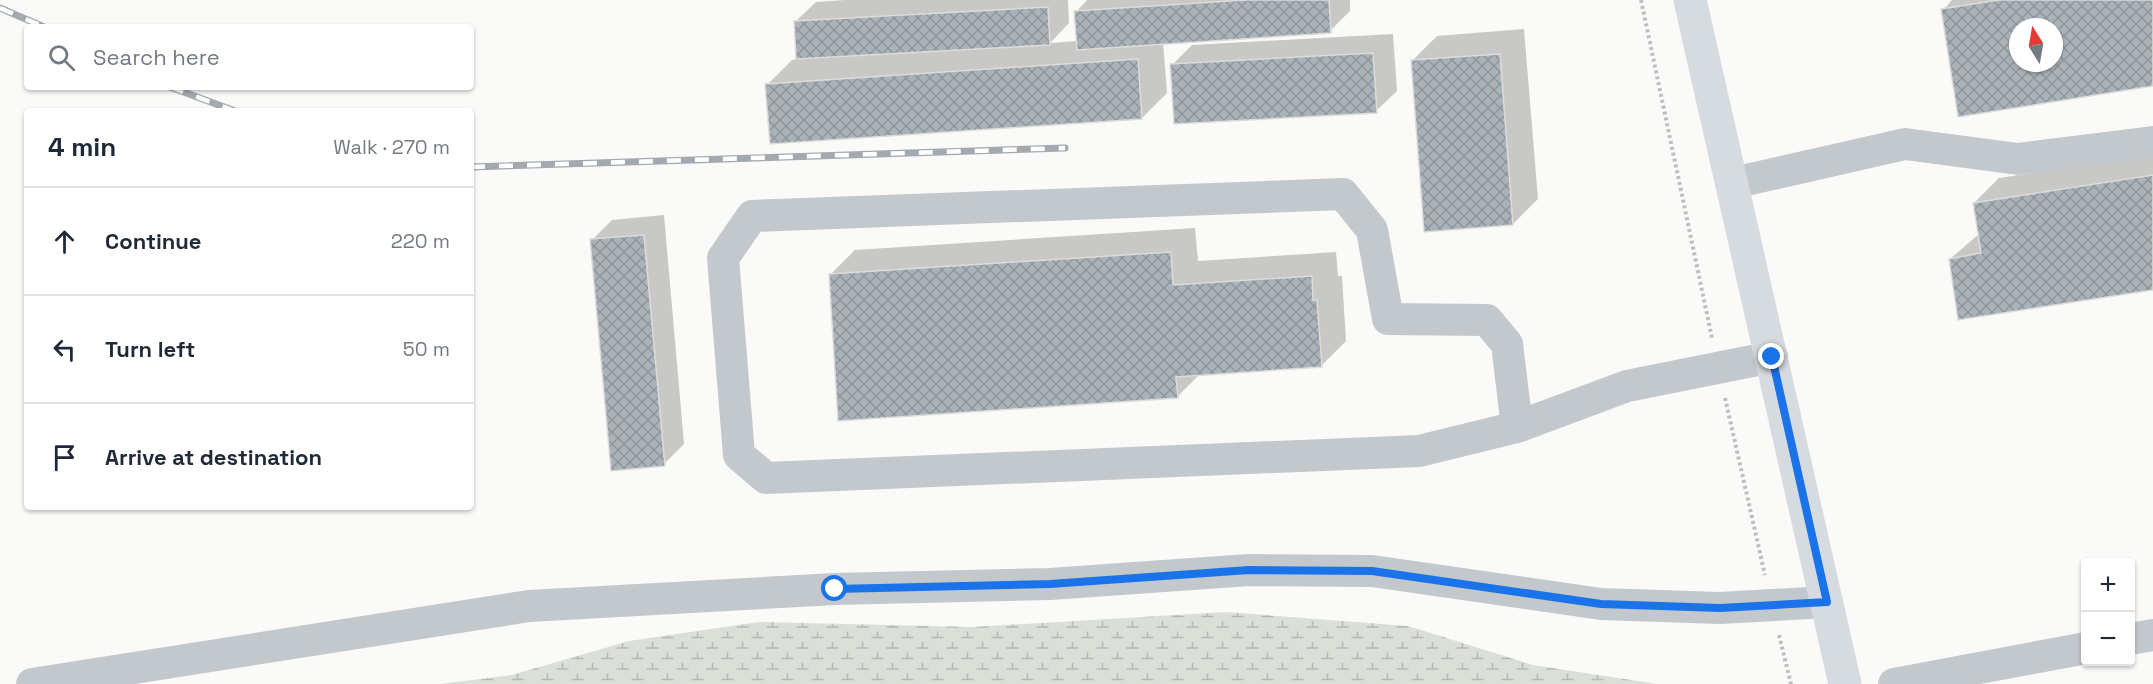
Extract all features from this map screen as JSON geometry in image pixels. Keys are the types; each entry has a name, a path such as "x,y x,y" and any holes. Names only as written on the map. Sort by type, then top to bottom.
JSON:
{"main road":[{"path":"1690,0 1845,684"}],"street":[{"path":"1733,183 1905,144 2018,159 2153,142"},
{"path":"1517,427 1507,344 1486,320 1388,320 1372,230 1343,194 752,216 723,258 739,455 766,478 1419,451 1517,427 1627,386 1772,357"},
{"path":"41,683 529,606 835,589 1050,584 1249,570 1372,571 1601,604 1720,608 1827,602"},
{"path":"2135,638 2153,635"},
{"path":"1894,684 2081,649"}],"green space":[{"path":"1226,612 1408,626 1533,665 1657,684 440,684 512,675 629,641 759,622 972,627"}],"building":[{"path":"1245,0 1329,0 1331,33 1077,50 1074,11"},
{"path":"1999,0 2153,0 2153,86 1958,117 1941,9"},
{"path":"1048,7 1050,45 796,59 794,21"},
{"path":"1373,53 1377,113 1174,124 1170,64"},
{"path":"1500,54 1513,225 1424,232 1411,60"},
{"path":"1138,59 1142,119 770,144 765,84"},
{"path":"2153,175 2153,290 1958,320 1949,259 1981,253 1973,203"},
{"path":"644,235 665,466 611,471 590,239"},
{"path":"1171,252 1173,285 1312,276 1313,300 1317,300 1322,367 1176,377 1178,398 838,421 829,274"}],"railway":[{"path":"0,8 37,24"},
{"path":"178,90 227,108"},
{"path":"474,167 1065,148"}],"route":[{"path":"835,589 1050,584 1249,570 1372,571 1461,582 1601,604 1720,608 1827,602 1772,357"}]}
